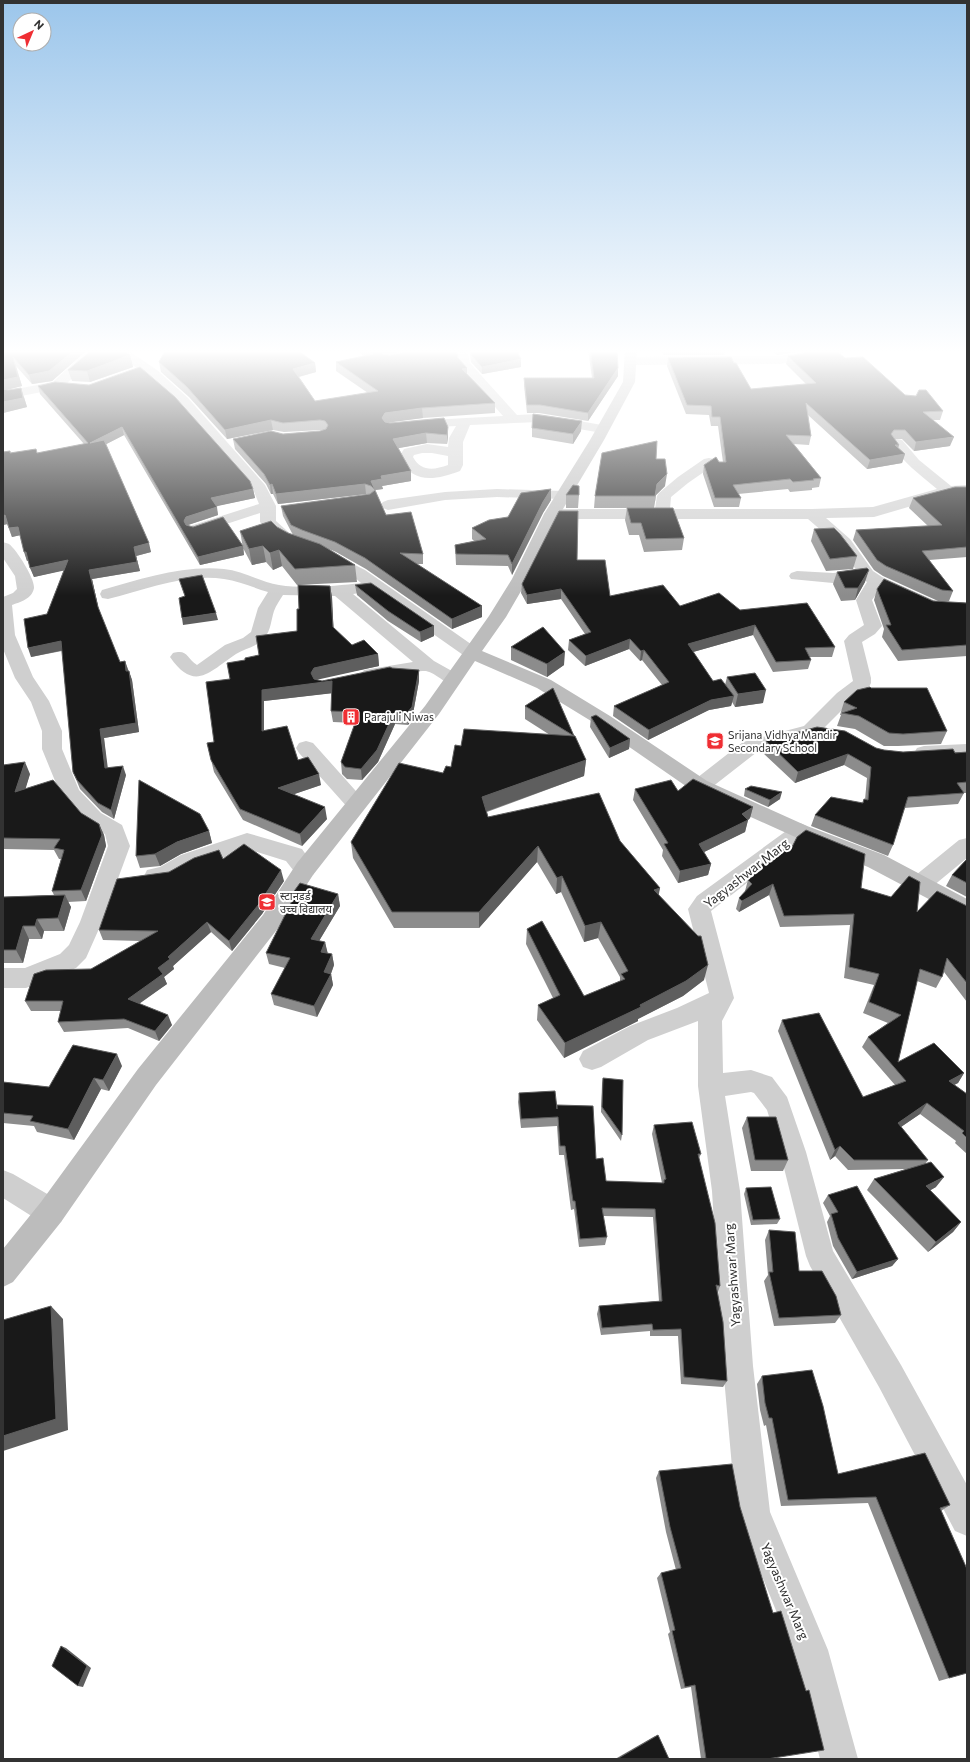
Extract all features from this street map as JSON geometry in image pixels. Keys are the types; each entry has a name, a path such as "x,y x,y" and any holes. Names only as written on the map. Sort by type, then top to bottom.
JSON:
{"street":[{"path":"209,431 260,488 273,509"},
{"path":"456,454 455,445 460,431"},
{"path":"3,1272 51,1212 147,1077 271,921 305,869 432,710 520,580 552,514 601,431"},
{"path":"221,446 236,442"},
{"path":"897,442 902,451 948,490"},
{"path":"662,515 664,496 683,480 709,462"},
{"path":"552,514 662,515 874,512 948,490 967,489"},
{"path":"388,505 445,496 496,494 563,495"},
{"path":"195,529 273,509"},
{"path":"273,509 268,522 286,539 309,550 329,556 359,573 375,586 472,653 544,684 603,720 700,786 800,831 876,861 967,909"},
{"path":"812,514 844,542 871,578"},
{"path":"3,547 27,584 27,589 22,595 3,603 6,635 24,678 40,701 52,731 52,750 70,793 94,818 115,830 119,846 91,922 78,951 68,961 26,978 3,978"},
{"path":"108,594 160,579 202,573 225,574 278,590 338,590 375,586"},
{"path":"797,576 871,578 935,607 967,608"},
{"path":"811,730 844,697 862,683 863,675 853,648 853,641 858,636 870,630 873,626 864,600 871,578"},
{"path":"179,657 189,669 196,671 208,668 215,660 231,649 256,637 259,633 266,609 278,590"},
{"path":"338,590 428,665 453,679"},
{"path":"353,678 428,665"},
{"path":"700,786 750,747 811,730 833,733"},
{"path":"306,748 356,804"},
{"path":"905,754 967,751"},
{"name":"Yagyashwar Marg","path":"800,831 705,902 699,909 722,998 710,1020 709,1037 711,1086 726,1191 738,1366 752,1512 810,1650 839,1759"},
{"path":"106,881 164,875 189,861 247,841 294,855 305,869"},
{"path":"919,885 967,846"},
{"path":"592,1059 639,1033 686,1015 722,998"},
{"path":"711,1086 751,1080 763,1085 778,1105 793,1152 820,1256 963,1502"},
{"path":"3,1183 51,1212"}],"building":[{"path":"78,431 114,431 90,443 104,440 149,543 134,547 137,562 89,570 98,607 120,662 125,661 126,671 129,671 136,723 100,729 105,768 123,766 111,810 98,803 77,780 73,772 61,641 28,648 24,619 47,614 68,560 30,568 26,552 24,552 18,527 9,528 5,515 3,516 3,452 10,451 10,453 36,449 37,453 88,443"},
{"path":"124,431 206,431 250,481 253,489 211,498 217,507 186,517 184,521 186,525 193,527 223,517 243,546 198,557"},
{"path":"270,431 283,434 317,431 447,431 447,435 426,433 393,439 411,471 381,476 382,479 371,481 375,490 371,486 365,484 276,494 272,484 270,485 264,474 233,439"},
{"path":"554,431 575,431 573,434"},
{"path":"722,431 810,431 811,436 786,435 821,478 793,482 790,479 733,485 741,498 715,498 704,465 716,457 719,462 726,462"},
{"path":"838,431 893,431 891,434 899,445 895,445 905,454 870,460"},
{"path":"906,431 947,431 954,437 916,442"},
{"path":"657,441 656,459 665,459 667,474 657,484 655,496 595,496 602,453"},
{"path":"573,485 579,486 579,495 566,495"},
{"path":"955,487 967,487 967,547 922,551 953,591 942,590 886,566 877,560 856,530 942,525 913,498"},
{"path":"551,489 512,564 508,555 456,554 455,545 486,539 472,528 489,520 508,517 521,493"},
{"path":"375,490 386,515 411,512 423,554 400,553 482,606 452,619 365,558 335,542 291,525 281,506 370,494"},
{"path":"627,508 673,508 684,538 646,539 641,523 631,523"},
{"path":"559,511 578,511 577,560 605,560 610,596 663,585 680,606 719,593 740,610 807,603 835,647 805,648 811,660 776,662 755,625 688,644 713,681 721,679 734,696 711,700 649,730 614,706 669,682 644,650 641,651 630,639 586,656 569,640 591,632 561,589 527,595 522,584"},
{"path":"271,521 277,527 288,533 320,544 355,565 295,569 279,550 270,553 263,546 249,549 240,531"},
{"path":"834,528 857,556 830,559 814,529"},
{"path":"867,568 869,570 858,588 845,588 837,572"},
{"path":"202,575 216,613 182,618 179,598 185,596 179,579"},
{"path":"884,579 933,601 967,603 967,645 902,650 886,625 891,625 877,589"},
{"path":"371,583 434,626 420,632 388,611 355,585"},
{"path":"298,585 330,586 333,627 352,645 364,640 378,654 314,668 311,673 314,679 322,681 390,667 419,670 412,707 407,713 394,713 377,750 361,769 345,767 341,762 359,712 331,711 332,681 262,690 262,731 287,726 298,760 308,757 319,774 278,788 325,807 300,834 240,809 211,760 207,743 214,742 206,682 230,679 227,663 245,660 245,658 259,655 256,636 297,631 297,609 299,609"},
{"path":"543,627 565,652 547,664 511,647"},
{"path":"755,673 766,690 738,694 727,677"},
{"path":"870,687 927,688 947,731 903,734 889,733 859,716 842,713 857,708 844,702 857,690"},
{"path":"553,688 574,736 525,706"},
{"path":"596,715 630,739 610,748 591,717"},
{"path":"817,727 845,731 876,748 884,750 903,752 953,749 955,753 967,752 967,782 957,783 964,793 908,797 893,845 815,815 831,797 863,803 864,799 868,800 871,767 848,754 798,772 766,741"},
{"path":"464,729 575,736 586,760 482,797 488,817 599,793 620,841 660,888 654,890 698,936 701,936 708,965 686,981 640,1005 641,1007 565,1043 538,1005 560,995 527,929 542,921 584,996 625,979 621,974 628,971 601,922 585,926 562,876 557,878 538,846 479,912 392,912 351,842 399,763 443,773 446,766 451,767 455,745 461,746"},
{"path":"25,762 15,792 53,780 81,813 99,824 102,835 81,890 52,891 64,850 54,848 60,839 3,838 3,765"},
{"path":"693,779 753,807 742,814 748,820 699,844 711,864 680,871 664,844 668,843 635,789 671,780 678,791"},
{"path":"139,780 200,814 209,831 177,842 155,854 136,856"},
{"path":"751,786 782,792 770,800 745,789"},
{"path":"806,830 865,854 861,888 891,897 909,876 920,882 917,912 937,891 967,906 967,983 947,958 942,977 920,969 898,1062 934,1043 964,1073 949,1081 967,1094 967,1138 962,1133 964,1131 927,1103 898,1123 928,1160 854,1160 840,1146 835,1150 782,1020 819,1013 863,1097 906,1081 868,1037 901,1015 869,1002 879,974 849,967 854,914 784,916 773,884 742,901 739,898 752,884 748,880 758,867 768,860 772,862 785,848 790,851 797,837"},
{"path":"244,844 281,870 259,904 229,941 207,922 168,957 170,959 158,968 163,974 128,999 168,1015 155,1031 124,1019 58,1022 63,1001 25,1001 34,974 46,970 91,969 158,931 99,930 117,879 169,872 194,858 219,850 223,859"},
{"path":"967,859 967,883 952,875"},
{"path":"300,883 338,894 311,939 325,942 321,952 332,954 324,972 331,974 314,1006 271,994 290,958 266,953 297,891 292,894"},
{"path":"65,895 58,918 37,919 35,926 23,926 16,950 3,950 3,897"},
{"path":"73,1045 117,1054 103,1080 94,1078 68,1129 30,1121 33,1116 3,1113 3,1082 49,1087"},
{"path":"603,1078 623,1080 622,1135 602,1107"},
{"path":"555,1091 557,1109 557,1105 593,1106 596,1159 603,1158 606,1181 664,1183 664,1180 666,1179 654,1125 692,1122 701,1154 698,1154 715,1223 720,1286 716,1285 723,1322 727,1381 684,1377 681,1329 653,1330 652,1324 602,1328 599,1306 662,1301 655,1209 602,1208 607,1237 580,1239 565,1146 560,1146 558,1117 521,1119 519,1093"},
{"path":"747,1117 776,1117 788,1160 755,1160"},
{"path":"931,1162 944,1177 926,1186 961,1222 936,1242 874,1179"},
{"path":"857,1186 898,1259 857,1272 838,1238 831,1214 838,1212 828,1195"},
{"path":"771,1187 780,1219 753,1220 746,1188"},
{"path":"769,1230 795,1232 799,1271 822,1271 836,1296 841,1315 779,1318 769,1272 773,1272"},
{"path":"51,1306 56,1419 3,1436 3,1320"},
{"path":"812,1370 823,1406 838,1474 925,1453 950,1505 940,1508 967,1569 967,1673 949,1678 876,1497 788,1500 772,1418 769,1418 765,1403 762,1376"},
{"path":"732,1464 740,1507 773,1613 781,1611 806,1691 809,1690 824,1750 767,1759 706,1759 695,1685 685,1687 672,1631 675,1630 661,1573 681,1568 670,1527 659,1471"},
{"path":"61,1646 87,1666 78,1686 52,1666"},
{"path":"658,1735 669,1759 617,1759"}],"place":[{"name":"Parajuli Niwas","path":"351,717"},
{"name":"Srijana Vidhya Mandir Secondary School","path":"715,741"},
{"name":"स्टानडर्ड उच्च विद्यालय","path":"267,902"}]}
